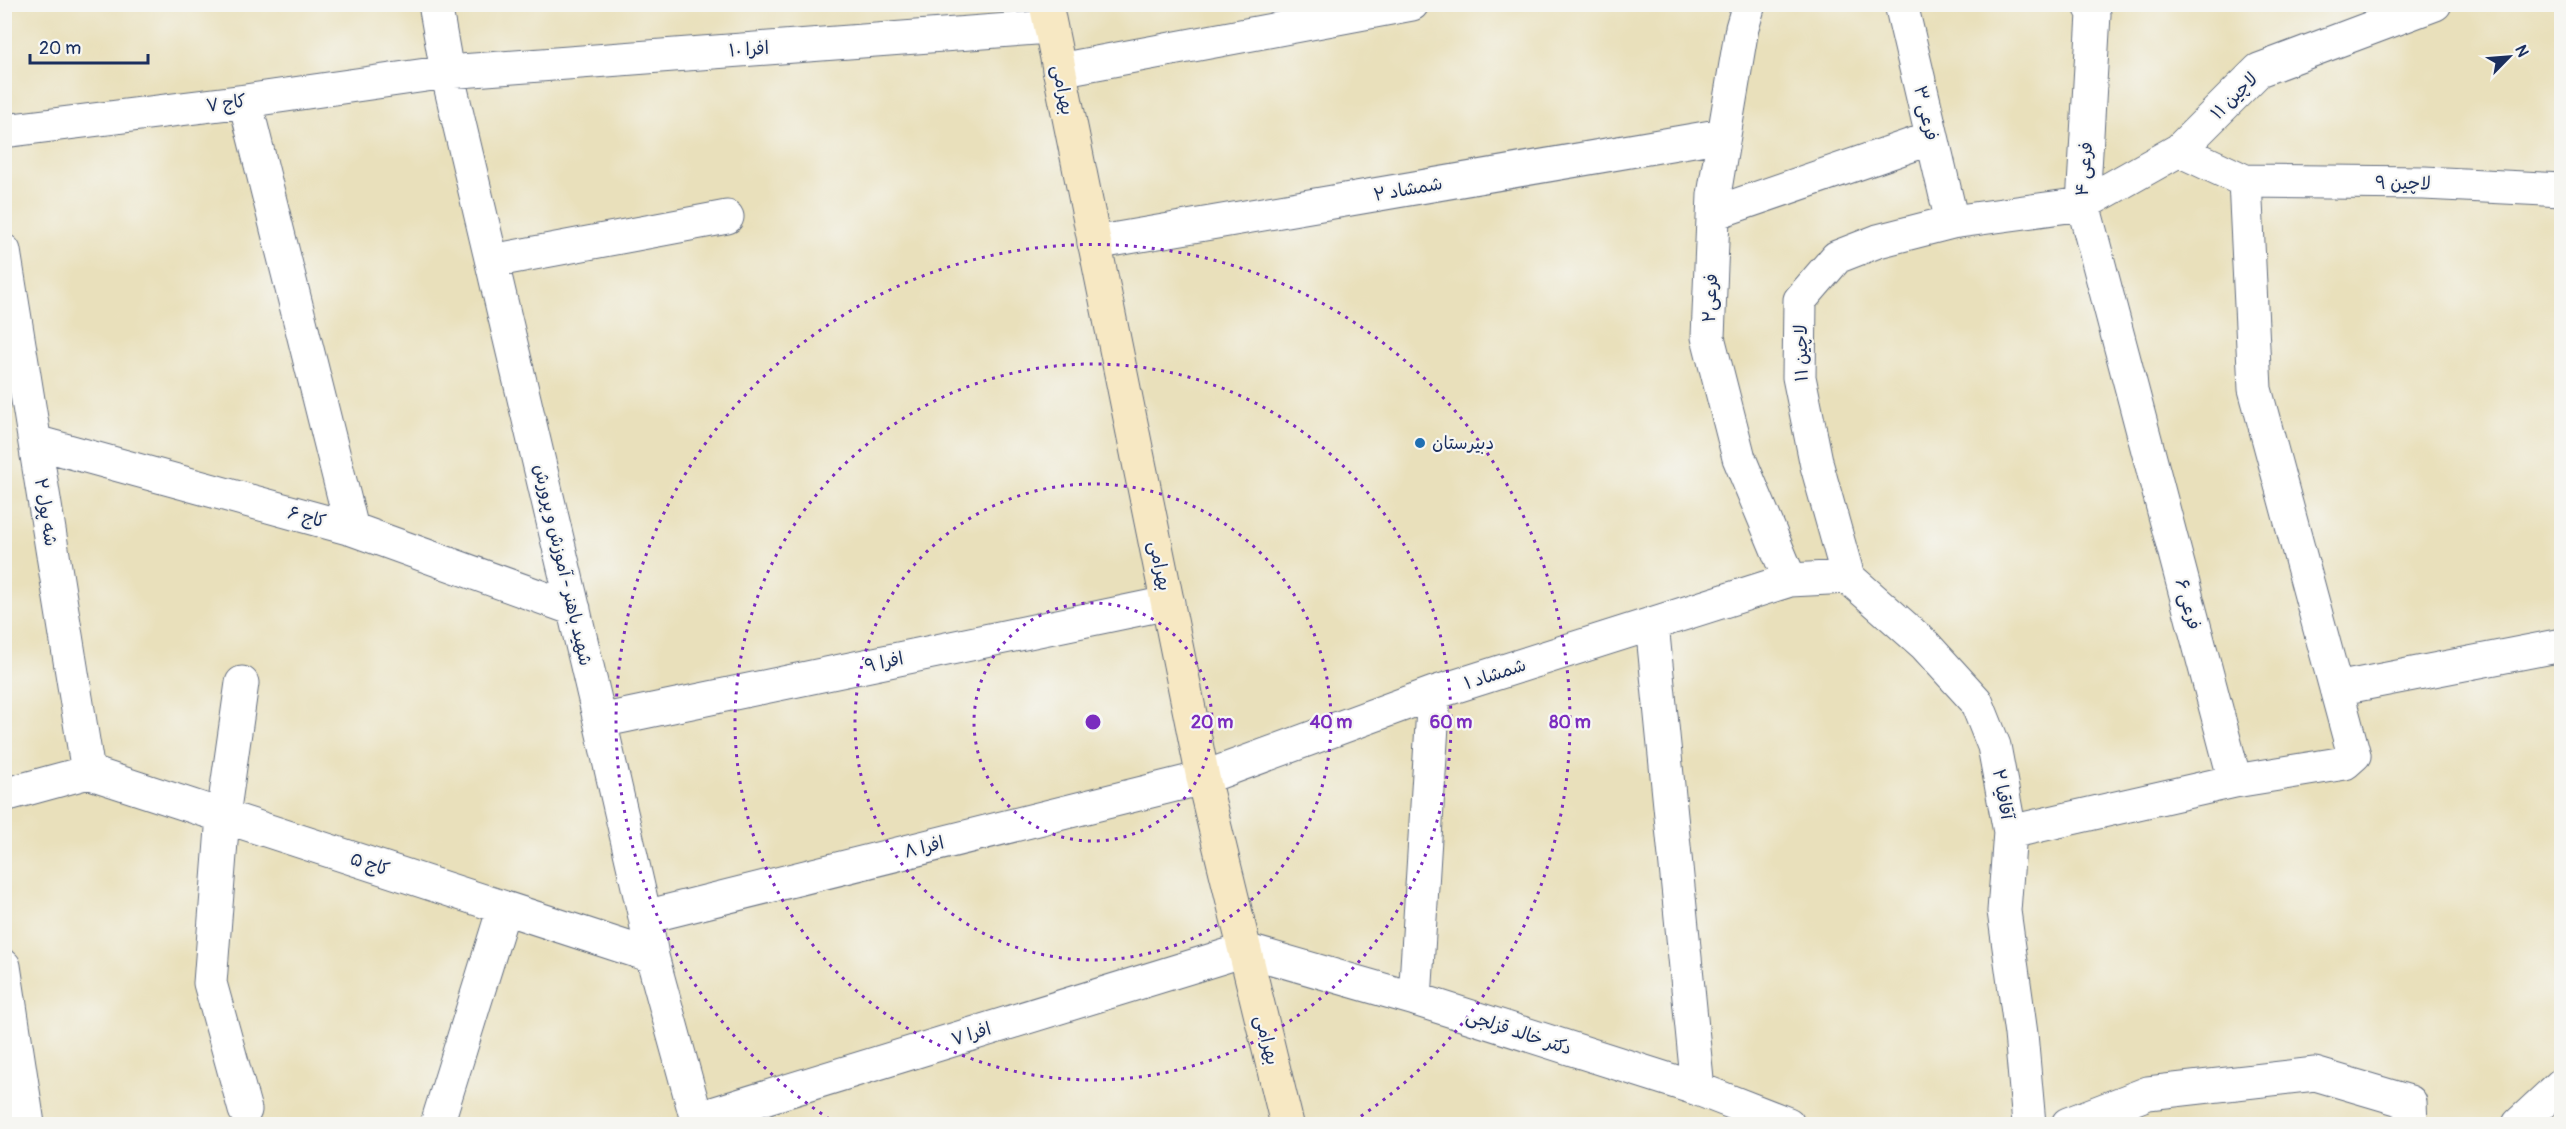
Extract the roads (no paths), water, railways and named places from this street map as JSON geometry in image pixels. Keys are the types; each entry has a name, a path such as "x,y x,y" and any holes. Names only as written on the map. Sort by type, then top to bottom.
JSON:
{"street":[{"name":"شهید باهنر - آموزش و پرورش","path":"435,4 447,72 600,721 645,916 652,956 697,1122"},
{"path":"1059,70 1412,4"},
{"name":"فرعی۲","path":"1749,4 1742,28 1723,135 1714,213 1708,337 1739,458 1790,580"},
{"name":"فرعی ۳","path":"1901,4 1952,222"},
{"name":"فرعی ۴","path":"1952,222 2083,204 2094,14 2089,4"},
{"name":"لاچین ۱۱","path":"2083,204 2179,150 2259,70 2435,4"},
{"name":"افرا ۱۰","path":"447,72 1048,16"},
{"name":"بهرامی","path":"1048,16 1203,778 1287,1125"},
{"name":"کاج ۷","path":"4,131 245,101 447,72"},
{"path":"245,101 352,529"},
{"name":"شمشاد ۲","path":"1094,243 1723,135"},
{"path":"1714,213 1932,138"},
{"path":"2010,832 2235,781 2345,763 2354,755 2255,389 2245,181 2179,150"},
{"name":"لاچین ۹","path":"2245,181 2424,183 2562,190"},
{"name":"فرعی ۶","path":"2083,204 2235,781"},
{"path":"492,261 727,217"},
{"name":"لاچین ۱۱","path":"1848,577 1817,466 1799,377 1800,300 1837,257 1878,241 1952,222"},
{"name":"شه پول ۲","path":"4,251 88,772"},
{"name":"کاج ۶","path":"35,442 352,529 574,609"},
{"path":"1790,580 1848,577"},
{"name":"آقاقیا ۲","path":"1848,577 1925,645 1976,701 1994,746 2010,832 2004,911 2021,1034 2029,1125"},
{"name":"شمشاد ۱","path":"1203,778 1434,693 1790,580"},
{"name":"افرا ۹","path":"600,721 1168,603"},
{"path":"1652,624 1698,1089"},
{"path":"2336,689 2562,645"},
{"path":"242,683 223,816 210,983 245,1110"},
{"path":"1415,999 1434,693"},
{"path":"4,795 88,772"},
{"name":"کاج ۵","path":"88,772 652,956"},
{"name":"افرا ۸","path":"645,916 1203,778"},
{"path":"436,1125 504,908"},
{"name":"دکتر خالد قزلجی","path":"1245,950 1415,999 1698,1089 1788,1125"},
{"name":"افرا ۷","path":"697,1122 1245,950"},
{"path":"4,966 28,1125"},
{"path":"2068,1125 2148,1093 2315,1074 2410,1102 2411,1125"},
{"path":"2519,1125 2562,1084"}],"place":[{"name":"دبیرستان","path":"1420,443"}]}
